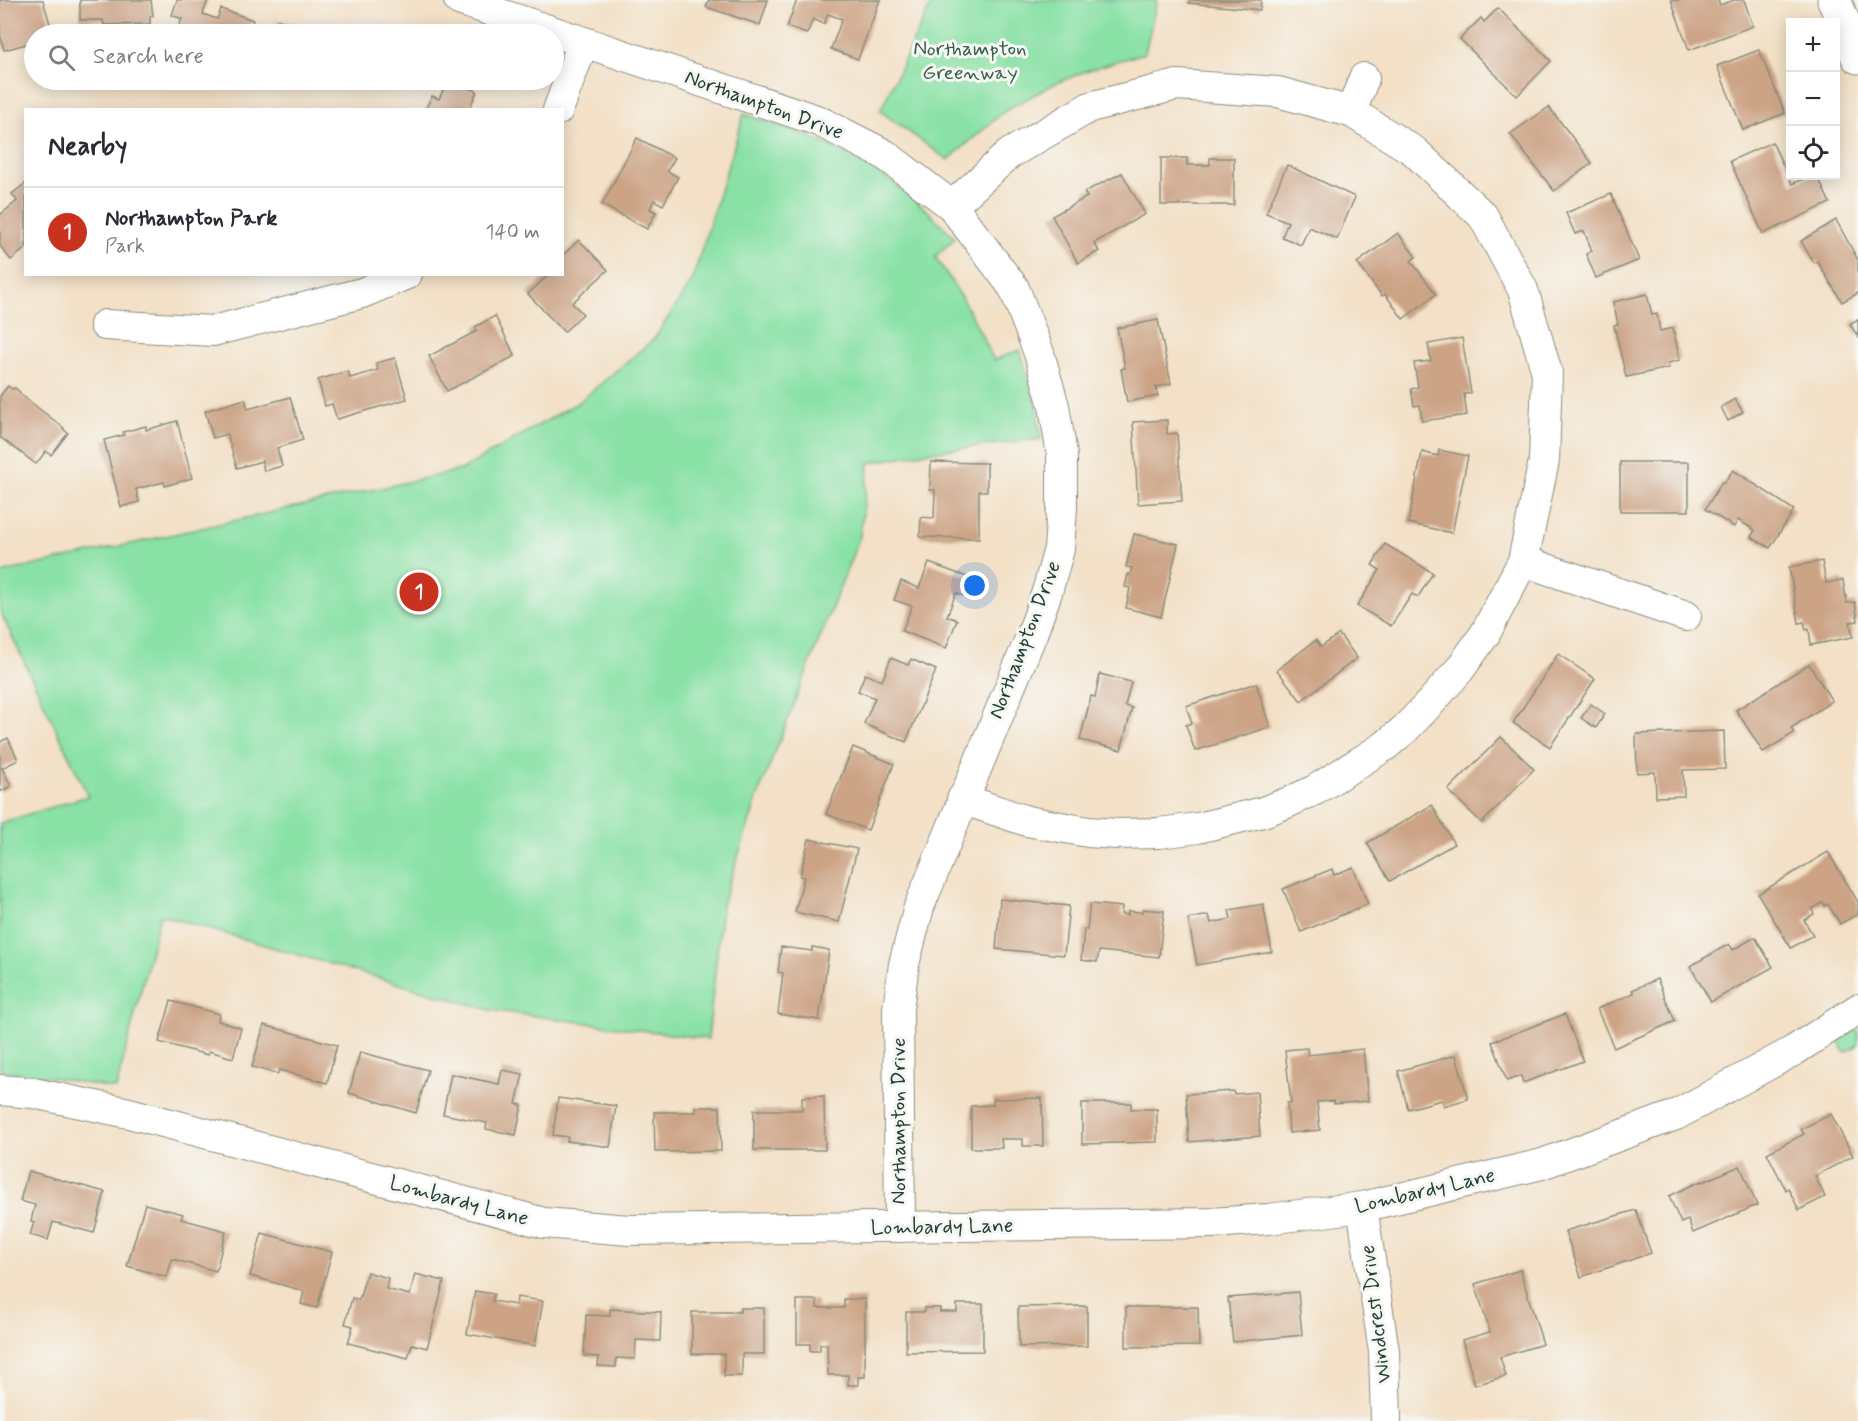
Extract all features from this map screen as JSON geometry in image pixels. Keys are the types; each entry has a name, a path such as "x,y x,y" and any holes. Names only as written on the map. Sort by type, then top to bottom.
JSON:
{"street":[{"name":"Northampton Drive","path":"459,0 528,24"},
{"path":"1834,0 1858,57"},
{"name":"Northampton Drive","path":"564,36 819,121 884,153 952,206 1014,288 1039,353 1054,406 1062,455 1059,549 1047,592 919,907 904,964 898,1009 900,1227"},
{"path":"559,108 583,43"},
{"path":"1351,112 1364,78"},
{"path":"952,206 1009,153 1090,107 1177,85 1278,92 1351,112 1414,151 1483,216 1522,290 1547,373 1544,460 1523,561 1485,634 1447,685 1405,729 1385,746 1315,790 1289,802 1263,812 1198,828 1159,833 1088,832 1027,821 962,799"},
{"path":"105,325 213,331 362,293 401,276"},
{"path":"1523,561 1686,616"},
{"name":"Lombardy Lane","path":"0,1090 33,1094 129,1113 544,1223 629,1230 1212,1223 1268,1219 1362,1207 1542,1164 1676,1115 1795,1050 1858,1009"},
{"name":"Windcrest Drive","path":"1362,1207 1384,1352 1386,1421"}],"green space":[{"name":"Northampton Greenway","path":"933,0 1157,0 1145,53 1091,69 1054,84 1006,110 948,160 880,111"},
{"path":"744,114 806,135 862,163 911,197 955,238 935,257 967,307 994,360 1020,350 1037,407 1041,439 928,452 869,463 860,536 760,790 722,905 708,1039 490,1010 160,915 116,1089 0,1070 0,823 88,796 0,611 0,573 461,470 579,402 654,339 692,281"},
{"path":"1858,1029 1858,1045 1845,1053 1839,1040"}],"building":[{"path":"0,0 43,0 50,24 24,24 24,45 4,50 0,35"},
{"path":"80,0 151,0 153,16 150,16 150,24 104,24 103,20 80,20"},
{"path":"177,0 208,0 203,14 217,19 221,9 253,20 252,24 180,24 182,19 172,15"},
{"path":"709,0 768,0 760,25 706,7"},
{"path":"797,0 880,0 858,59 831,49 842,19 828,14 824,24 813,19 807,34 787,27"},
{"path":"1190,0 1261,0 1260,10 1189,3"},
{"path":"1671,0 1718,0 1720,5 1734,0 1744,0 1753,26 1689,50"},
{"path":"1498,8 1551,61 1517,96 1460,39 1481,18 1484,22"},
{"path":"278,20 292,24 277,24"},
{"path":"1759,50 1785,113 1743,130 1717,66"},
{"path":"443,90 477,91 470,108 426,108 432,96 439,99"},
{"path":"1549,107 1592,163 1554,191 1510,134"},
{"path":"637,138 675,158 667,171 678,177 663,205 654,200 650,209 656,212 647,229 602,205"},
{"path":"1772,142 1786,171 1786,180 1790,180 1792,184 1801,180 1819,180 1830,203 1763,234 1730,161"},
{"path":"1161,158 1187,158 1187,165 1210,165 1210,158 1234,158 1234,205 1161,205"},
{"path":"1287,165 1355,197 1337,239 1309,227 1301,245 1282,237 1288,222 1266,213"},
{"path":"1122,173 1145,214 1094,243 1099,251 1078,263 1052,216 1087,197 1084,192"},
{"path":"24,185 24,250 11,260 0,246 0,215 17,201 12,194"},
{"path":"1611,194 1639,260 1596,278 1586,254 1592,251 1584,231 1575,234 1566,213"},
{"path":"1836,220 1858,260 1858,293 1842,302 1817,261 1814,263 1801,241"},
{"path":"1398,233 1416,257 1411,261 1436,294 1403,319 1385,294 1382,296 1357,263"},
{"path":"579,240 608,270 572,303 583,314 564,332 528,294 547,276 564,276 564,254"},
{"path":"1647,294 1652,315 1657,314 1660,331 1673,328 1680,360 1668,363 1669,368 1626,377 1614,325 1618,324 1613,302"},
{"path":"495,316 515,356 447,391 429,356 477,331 475,327"},
{"path":"1858,319 1858,337 1850,324"},
{"path":"1158,320 1171,384 1156,387 1158,396 1127,402 1121,369 1125,368 1117,328"},
{"path":"1462,338 1471,393 1464,394 1467,415 1422,421 1420,405 1414,406 1411,389 1418,387 1414,363 1431,361 1428,344"},
{"path":"395,358 407,399 337,419 332,404 325,406 318,380 348,371 350,378 378,370 376,363"},
{"path":"8,386 15,388 68,433 51,455 46,451 36,464 0,437 0,396"},
{"path":"290,397 303,440 277,448 282,466 264,471 262,461 237,468 227,434 213,438 205,411 245,399 248,409"},
{"path":"1735,399 1743,412 1728,421 1721,407"},
{"path":"1167,420 1167,434 1177,433 1182,501 1138,504 1133,422"},
{"path":"177,421 192,478 165,486 164,482 136,489 139,502 121,507 104,440 146,426 146,430"},
{"path":"1439,450 1468,456 1452,533 1408,523 1422,452 1438,456"},
{"path":"931,462 987,463 987,491 979,491 979,538 920,537 921,517 934,518 935,490 930,490"},
{"path":"1620,462 1689,462 1689,511 1620,511"},
{"path":"1733,470 1794,510 1770,548 1751,537 1755,530 1738,520 1734,527 1705,509 1722,482 1724,483"},
{"path":"1134,534 1178,544 1161,617 1126,608 1130,588 1125,587 1132,568 1126,567"},
{"path":"1385,544 1433,573 1418,597 1412,594 1391,626 1357,606 1380,570 1372,565"},
{"path":"1822,561 1826,583 1843,580 1847,603 1855,602 1858,621 1850,622 1853,637 1811,645 1809,629 1806,630 1804,622 1799,623 1789,567"},
{"path":"929,563 970,578 963,596 956,593 947,616 957,620 946,648 902,631 912,606 894,600 901,581 919,588"},
{"path":"1339,634 1357,658 1301,701 1277,670 1316,640 1321,647"},
{"path":"1558,654 1595,679 1550,747 1513,723"},
{"path":"891,658 908,665 911,659 936,670 906,742 864,724 875,698 858,691 865,674 882,681"},
{"path":"1809,664 1832,701 1791,728 1794,733 1763,752 1736,710"},
{"path":"1100,674 1131,682 1125,706 1132,708 1121,750 1080,740 1091,696 1095,697"},
{"path":"1256,683 1270,727 1195,751 1186,725 1192,723 1186,706"},
{"path":"1591,704 1605,714 1596,728 1581,718"},
{"path":"1724,731 1725,769 1683,770 1684,796 1656,797 1655,772 1637,773 1636,734"},
{"path":"1501,737 1534,769 1482,823 1448,790"},
{"path":"8,738 18,760 2,768 11,786 0,792 0,742"},
{"path":"853,747 894,764 868,830 826,814"},
{"path":"1432,805 1454,844 1390,881 1367,843"},
{"path":"809,839 857,849 839,922 795,912 804,877 800,876"},
{"path":"1828,852 1858,902 1858,914 1840,924 1828,904 1825,906 1823,902 1812,909 1814,914 1804,920 1813,935 1791,948 1758,894"},
{"path":"1353,867 1368,904 1301,932 1283,889 1332,869 1334,875"},
{"path":"1000,899 1069,906 1064,955 996,949"},
{"path":"1090,904 1122,907 1121,914 1128,915 1128,911 1142,912 1143,909 1164,911 1159,957 1099,951 1097,962 1081,960 1084,929 1087,930"},
{"path":"1263,904 1272,952 1197,965 1188,919 1209,915 1211,923 1231,919 1229,910"},
{"path":"1755,937 1773,967 1711,1002 1690,966 1729,944 1733,950"},
{"path":"781,947 812,951 812,947 829,950 819,1020 778,1014 783,973 778,972"},
{"path":"1657,979 1675,1021 1614,1048 1597,1009 1634,993 1632,990"},
{"path":"171,1001 219,1014 218,1021 241,1028 233,1058 209,1051 208,1055 159,1042"},
{"path":"1565,1014 1583,1061 1523,1083 1521,1076 1507,1081 1492,1042"},
{"path":"264,1025 337,1045 327,1083 279,1070 278,1074 252,1067"},
{"path":"1307,1048 1308,1055 1363,1049 1368,1101 1334,1104 1333,1101 1317,1102 1320,1130 1289,1133 1287,1103 1291,1103 1285,1050"},
{"path":"360,1052 428,1070 416,1113 349,1093"},
{"path":"1456,1055 1468,1099 1444,1106 1442,1100 1408,1109 1398,1071"},
{"path":"502,1070 523,1074 516,1104 522,1105 516,1135 486,1129 487,1123 443,1114 451,1074 499,1084"},
{"path":"1233,1091 1234,1094 1257,1092 1260,1136 1189,1142 1186,1094"},
{"path":"824,1096 825,1150 754,1150 754,1110 802,1110 802,1097"},
{"path":"558,1098 616,1106 610,1147 567,1141 568,1137 553,1135"},
{"path":"1042,1098 1043,1146 1023,1146 1023,1139 1001,1139 1002,1148 971,1148 971,1106 993,1105 993,1099"},
{"path":"1082,1103 1131,1103 1131,1109 1157,1109 1157,1142 1082,1144"},
{"path":"695,1107 720,1107 721,1151 655,1152 654,1112 696,1112"},
{"path":"1831,1114 1853,1156 1815,1176 1825,1197 1799,1210 1767,1153 1804,1134 1801,1129"},
{"path":"1740,1166 1757,1205 1693,1233 1688,1220 1681,1223 1669,1196"},
{"path":"28,1171 105,1192 94,1233 53,1222 48,1240 30,1235 34,1222 31,1221 35,1205 20,1201"},
{"path":"145,1204 183,1214 181,1219 226,1231 216,1271 172,1259 167,1277 127,1266"},
{"path":"1636,1210 1651,1253 1581,1277 1565,1231"},
{"path":"262,1233 332,1252 317,1308 301,1304 304,1291 250,1276"},
{"path":"1520,1270 1543,1344 1500,1357 1506,1376 1475,1385 1462,1340 1490,1332 1475,1284"},
{"path":"367,1272 388,1278 386,1289 410,1295 415,1274 444,1281 427,1348 412,1344 408,1358 348,1343 353,1326 345,1324 352,1298 359,1300"},
{"path":"475,1291 494,1294 492,1301 516,1305 517,1297 543,1301 535,1346 467,1334"},
{"path":"1298,1292 1302,1335 1233,1342 1228,1298"},
{"path":"844,1299 865,1299 865,1377 858,1377 858,1385 848,1385 848,1375 828,1375 827,1344 820,1344 820,1351 810,1351 810,1344 797,1344 797,1300 817,1300 817,1308 844,1308"},
{"path":"957,1304 983,1304 983,1351 906,1352 906,1312 924,1312 924,1308 940,1308 940,1312 957,1312"},
{"path":"1087,1306 1087,1346 1019,1347 1018,1307"},
{"path":"1126,1307 1198,1307 1199,1346 1126,1347"},
{"path":"740,1308 764,1308 764,1354 742,1354 742,1376 724,1376 724,1354 692,1354 692,1312 740,1312"},
{"path":"610,1309 661,1312 660,1341 636,1340 635,1359 616,1358 616,1367 598,1366 599,1357 584,1356 586,1315 610,1316"}],"place":[{"name":"Northampton Park","path":"419,592"}]}
